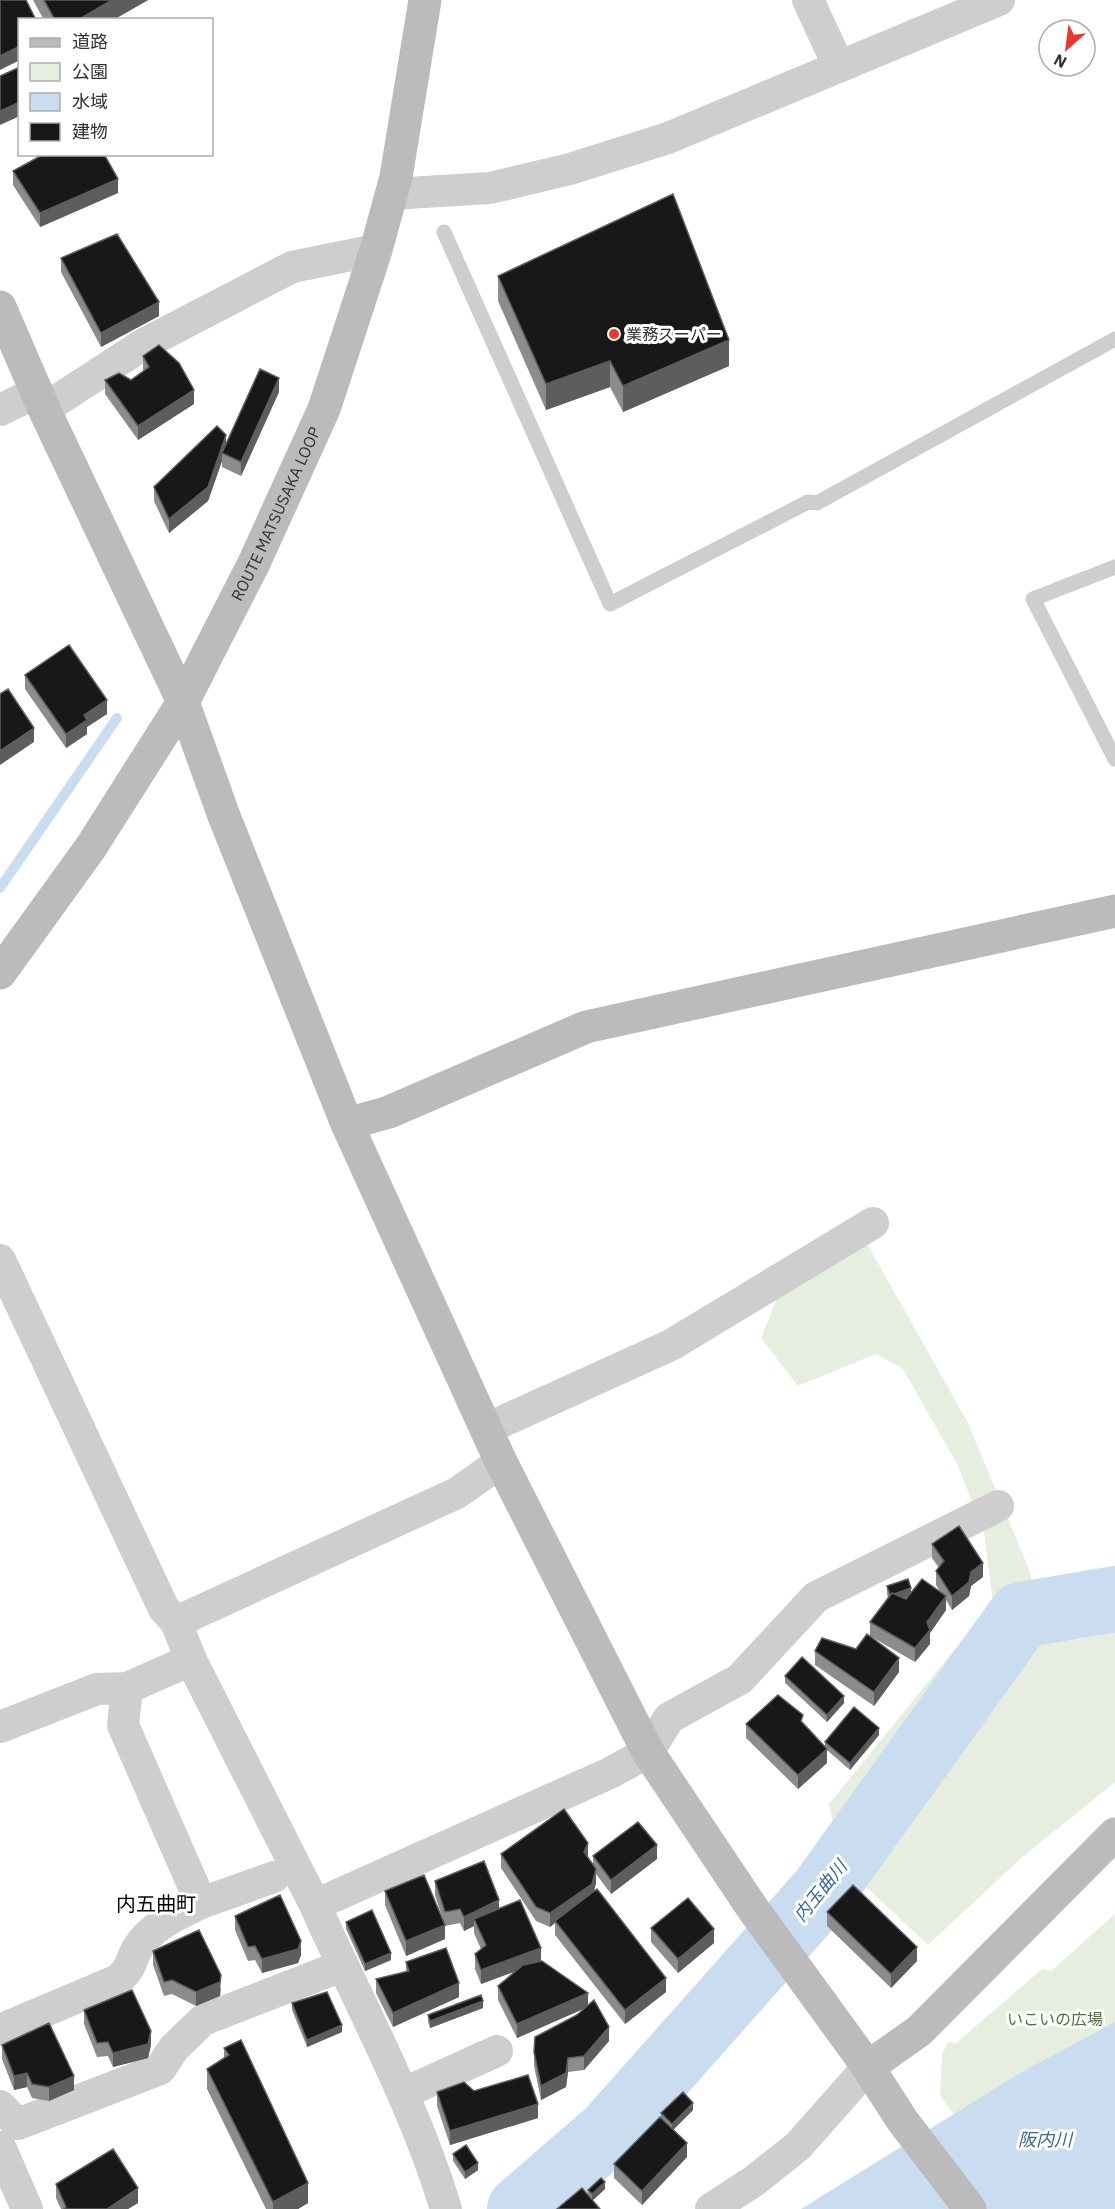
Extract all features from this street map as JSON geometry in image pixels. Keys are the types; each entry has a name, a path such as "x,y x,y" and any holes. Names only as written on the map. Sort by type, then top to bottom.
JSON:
{"street":[{"name":"ROUTE MATSUSAKA LOOP","path":"0,973 91,847 183,702 254,563 324,409 376,250 391,194 425,0"},
{"path":"808,0 839,68"},
{"path":"391,194 490,188 570,169 668,138 999,0"},
{"path":"0,410 41,400 292,267 376,250"},
{"path":"0,307 41,400 183,702 224,816 347,1124 501,1462 648,1752 753,1909 868,2067 902,2120 970,2209"},
{"path":"347,1124 389,1112 586,1028 1115,910"},
{"path":"486,1429 671,1345 873,1223"},
{"path":"0,1260 164,1609 176,1622 191,1660 315,1905 404,2093 432,2162 446,2209"},
{"path":"176,1622 457,1493 501,1462"},
{"path":"315,1905 610,1773 648,1752 669,1718 740,1679 816,1597 998,1506"},
{"path":"0,1727 98,1689 127,1688 191,1660"},
{"path":"127,1688 123,1725 201,1903"},
{"path":"711,2209 754,2181 798,2146 868,2067 919,2031 1115,1834"},
{"path":"0,2030 118,1980 131,1968 138,1949 159,1924 201,1903 274,1877"},
{"path":"0,2106 18,2124 160,2069 174,2048 203,2020 342,1966"},
{"path":"404,2093 497,2051"},
{"path":"0,2147 27,2209"}],"lane":[{"path":"444,232 610,604 808,502 817,503 1115,339"},
{"path":"1115,567 1033,599 1115,759"}],"green space":[{"path":"866,1242 967,1421 1028,1567 1042,1614 1079,1639 1115,1632 1115,1782 1019,1860 928,1945 862,1883 813,1914 792,1889 838,1845 829,1804 993,1602 984,1531 957,1464 903,1369 876,1354 798,1386 761,1338 777,1298"},
{"name":"いこいの広場","path":"1115,1914 1115,2037 961,2125 940,2095 942,2054 949,2041 955,2044 1042,1969 1051,1971"}],"water":[{"name":"阪内川","path":"1115,2022 1115,2209 801,2209 1020,2073"}],"building":[{"path":"0,0 26,0 35,18 18,18 18,47 0,56"},
{"path":"44,0 112,0 81,18 54,18"},
{"path":"18,68 18,103 0,111 0,76"},
{"path":"40,156 105,156 118,179 40,213 13,171"},
{"name":"業務スーパー","path":"673,194 729,340 623,386 610,361 546,384 498,276"},
{"path":"117,234 159,302 101,333 61,258"},
{"path":"159,345 179,363 194,390 138,426 105,380 119,373 131,380 149,367 143,356"},
{"path":"260,369 279,378 241,462 222,453"},
{"path":"217,426 226,435 208,487 169,519 154,487"},
{"path":"69,645 107,700 84,715 87,720 66,734 25,675"},
{"path":"8,689 34,728 0,751 0,694"},
{"path":"959,1526 983,1563 971,1572 969,1582 952,1596 936,1571 944,1561 932,1544"},
{"path":"908,1579 911,1588 890,1595 887,1586"},
{"path":"922,1579 946,1596 927,1622 930,1630 915,1648 870,1622 892,1593 906,1599"},
{"path":"867,1634 899,1658 874,1692 815,1651 822,1638 856,1649"},
{"path":"802,1657 844,1696 827,1715 785,1676"},
{"path":"778,1695 803,1715 801,1721 827,1749 798,1775 746,1724"},
{"path":"854,1707 879,1728 850,1763 825,1742"},
{"path":"564,1809 588,1843 584,1852 596,1869 592,1884 550,1913 536,1907 501,1854"},
{"path":"638,1822 657,1845 611,1880 593,1856"},
{"path":"484,1861 499,1900 464,1917 460,1909 445,1912 435,1881"},
{"path":"424,1875 445,1925 406,1941 385,1891"},
{"path":"853,1885 917,1947 891,1974 827,1912"},
{"path":"597,1889 666,1978 625,2010 555,1921"},
{"path":"280,1895 301,1941 298,1949 262,1959 255,1946 248,1947 235,1916"},
{"path":"688,1898 714,1929 678,1959 651,1928"},
{"path":"520,1900 541,1948 481,1970 475,1954 486,1945 474,1919"},
{"path":"372,1910 391,1953 365,1964 346,1922"},
{"path":"199,1930 221,1975 220,1982 196,1992 172,1980 164,1982 153,1951"},
{"path":"446,1948 459,1983 393,2013 376,1979 409,1971 406,1962"},
{"path":"542,1961 588,1993 517,2024 498,1986 523,1965"},
{"path":"132,1990 151,2031 148,2044 113,2053 108,2042 97,2043 84,2010"},
{"path":"327,1992 342,2025 307,2040 292,2003"},
{"path":"481,1995 483,2001 430,2021 428,2015"},
{"path":"594,2000 609,2027 584,2056 568,2058 566,2073 541,2086 534,2052 535,2037 577,2015"},
{"path":"49,2023 74,2076 49,2087 32,2084 27,2073 14,2076 2,2045"},
{"path":"241,2040 308,2183 273,2202 207,2069 229,2055 224,2048"},
{"path":"528,2075 538,2104 450,2131 437,2092 464,2082 474,2091"},
{"path":"683,2092 693,2103 672,2124 661,2113"},
{"path":"660,2117 687,2143 642,2191 614,2164"},
{"path":"466,2145 478,2163 465,2172 453,2154"},
{"path":"113,2149 138,2188 107,2209 64,2209 66,2207 56,2184"},
{"path":"601,2178 605,2182 592,2194 588,2190"},
{"path":"582,2188 600,2209 557,2209"}],"waterway":[{"path":"0,888 117,718"},
{"name":"内玉曲川","path":"520,2209 609,2132 822,1892 1021,1615 1115,1599"}],"place":[{"name":"業務スーパー","path":"614,334"}],"district":[{"name":"内五曲町","path":"156,1903"}]}
